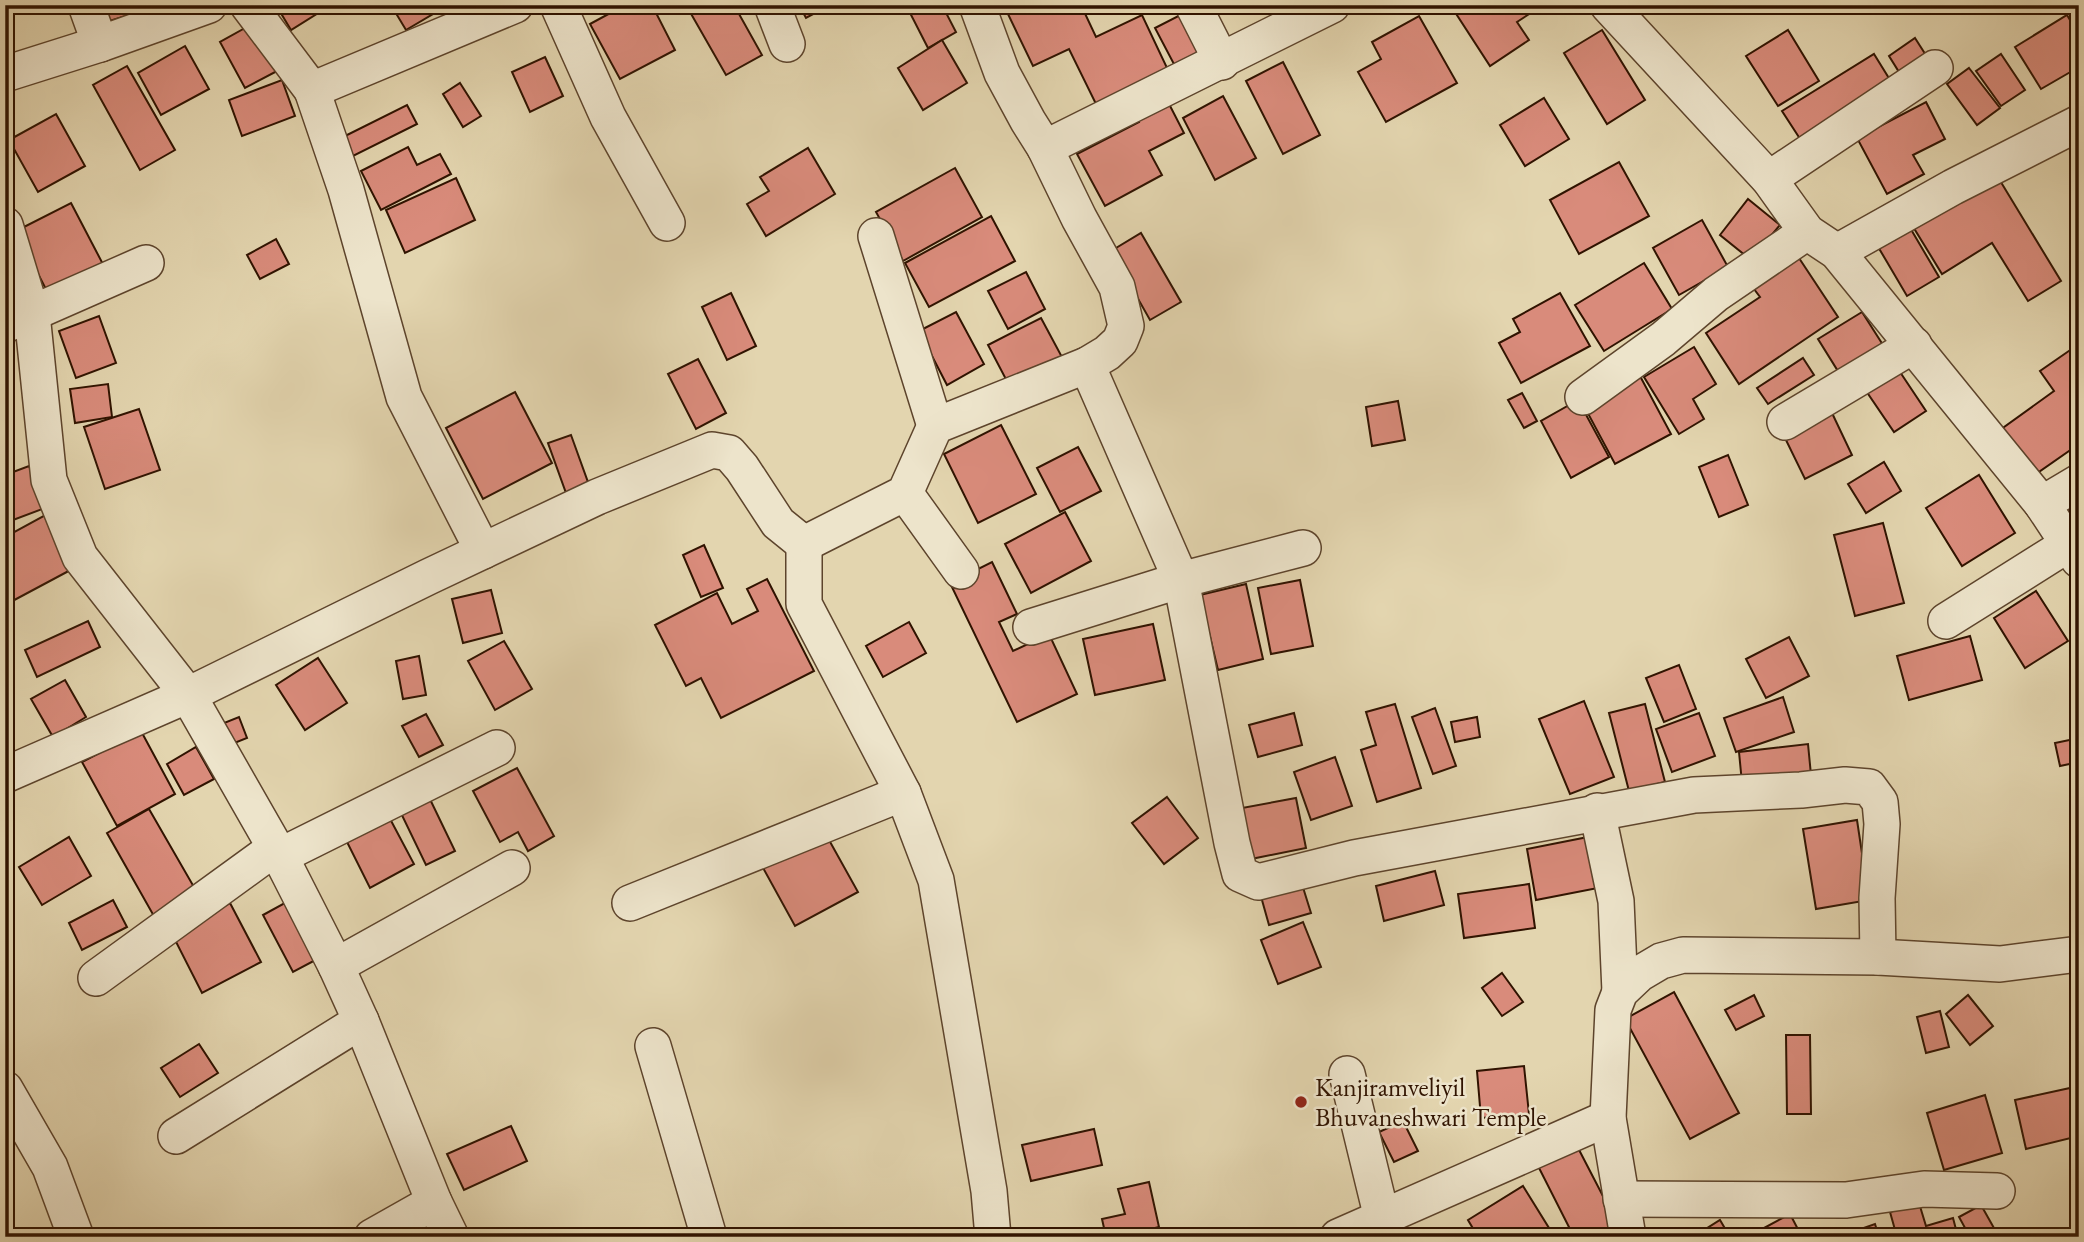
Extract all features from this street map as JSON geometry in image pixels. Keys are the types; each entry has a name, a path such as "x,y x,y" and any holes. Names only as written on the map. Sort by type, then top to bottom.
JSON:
{"street":[{"path":"86,5 100,44"},
{"path":"5,74 209,5"},
{"path":"248,5 312,90 346,190 404,397 483,551"},
{"path":"312,90 514,5"},
{"path":"558,5 608,117 667,223"},
{"path":"772,5 787,44"},
{"path":"935,426 1087,365 1120,341 1126,326 1117,287 1045,148 1002,73 977,5"},
{"path":"1193,5 1222,62"},
{"path":"1045,148 1332,5"},
{"path":"1608,5 1769,179 1807,232 1837,252 2042,503 2073,552 1946,621"},
{"path":"1769,179 1935,68"},
{"path":"1837,252 1953,187 2079,123"},
{"path":"5,225 19,319 49,480 80,557 188,695 277,852 361,1021 434,1202 451,1237"},
{"path":"1583,397 1663,339 1716,295 1807,232"},
{"path":"804,544 905,493 935,426 876,236"},
{"path":"19,319 146,263"},
{"path":"1784,422 1914,345"},
{"path":"1087,365 1181,580 1240,874 1258,882 1354,858 1694,795 1845,785 1869,787 1880,802 1882,824 1877,898 1878,957"},
{"path":"5,775 188,695 597,497 712,450 729,453 778,523 804,544"},
{"path":"2042,503 2079,482"},
{"path":"905,493 961,571"},
{"path":"804,544 804,604 903,793 936,880 989,1191 993,1237"},
{"path":"1031,627 1181,580 1303,548"},
{"path":"96,978 277,852 497,748"},
{"path":"630,903 903,793"},
{"path":"1597,811 1616,901 1620,992 1613,1010 1608,1118 1628,1237"},
{"path":"336,966 512,868"},
{"path":"1620,992 1639,974 1661,961 1683,955 1878,957 2000,964 2079,954"},
{"path":"176,1136 361,1021"},
{"path":"653,1046 709,1237"},
{"path":"1347,1074 1382,1218"},
{"path":"5,1090 50,1167 76,1237"},
{"path":"1345,1235 1608,1118"},
{"path":"1621,1199 1846,1200 1924,1189 1997,1191"},
{"path":"372,1237 434,1202"}],"building":[{"path":"98,5 162,5 103,23"},
{"path":"276,5 331,5 291,30"},
{"path":"391,5 435,5 438,11 406,30"},
{"path":"625,5 652,5 675,50 620,79 590,24"},
{"path":"686,5 734,5 762,55 726,75"},
{"path":"799,5 830,5 806,18"},
{"path":"916,5 942,5 956,32 928,48 908,9"},
{"path":"1020,5 1081,5 1096,37 1142,15 1168,70 1096,104 1069,49 1033,66 1007,12"},
{"path":"1459,5 1543,5 1517,22 1529,40 1490,66 1453,9"},
{"path":"1741,5 1756,5 1746,12"},
{"path":"1190,10 1211,50 1176,68 1155,28"},
{"path":"2067,15 2079,35 2079,67 2041,89 2015,47"},
{"path":"1419,16 1457,83 1386,122 1358,72 1381,59 1372,42"},
{"path":"254,23 279,70 245,88 220,42"},
{"path":"1602,30 1645,100 1607,124 1564,53"},
{"path":"1788,30 1819,81 1778,106 1746,56"},
{"path":"1915,38 1936,71 1909,88 1889,56"},
{"path":"942,40 967,83 923,110 898,68"},
{"path":"185,46 209,89 161,115 138,73"},
{"path":"1874,54 1895,88 1804,145 1782,111"},
{"path":"2001,54 2025,90 2001,106 1976,71"},
{"path":"545,57 563,96 530,112 512,72"},
{"path":"1283,62 1320,135 1283,154 1246,81"},
{"path":"127,66 175,150 140,170 93,85"},
{"path":"1969,68 2000,108 1977,125 1947,84"},
{"path":"282,80 295,116 242,136 229,100"},
{"path":"460,83 481,116 463,127 443,94"},
{"path":"1223,96 1256,158 1215,180 1183,118"},
{"path":"1544,98 1569,139 1525,166 1500,125"},
{"path":"1167,100 1184,133 1149,151 1162,175 1105,206 1077,154 1139,122 1137,116"},
{"path":"1926,102 1945,139 1913,155 1924,174 1887,194 1857,138"},
{"path":"407,105 417,124 351,157 341,138"},
{"path":"56,114 85,166 38,192 9,140"},
{"path":"408,147 417,165 440,154 451,174 381,210 361,171"},
{"path":"808,148 835,194 766,236 747,204 769,191 760,177"},
{"path":"1619,162 1649,216 1579,254 1550,200"},
{"path":"955,168 982,217 903,261 876,212"},
{"path":"1996,174 2061,281 2028,301 1992,243 1942,274 1912,225"},
{"path":"456,178 475,220 405,253 386,210"},
{"path":"1748,199 1780,225 1751,260 1720,235"},
{"path":"71,203 106,270 51,299 16,231"},
{"path":"991,216 1015,261 929,307 905,263"},
{"path":"1702,220 1728,267 1679,295 1653,248"},
{"path":"1909,226 1939,277 1907,296 1877,245"},
{"path":"1141,233 1181,302 1150,320 1111,251"},
{"path":"276,239 289,264 260,279 247,255"},
{"path":"1797,255 1838,317 1739,384 1706,333 1760,297 1751,285"},
{"path":"1644,263 1672,309 1604,351 1575,305"},
{"path":"1026,272 1045,309 1008,329 988,291"},
{"path":"731,293 756,346 727,360 702,307"},
{"path":"1560,293 1590,346 1521,383 1499,343 1520,332 1513,319"},
{"path":"956,312 984,364 947,385 919,331"},
{"path":"1862,312 1890,356 1846,384 1818,339"},
{"path":"99,316 116,363 76,378 59,331"},
{"path":"1041,318 1063,359 1010,387 988,345"},
{"path":"2076,346 2079,350 2079,444 2033,476 2000,430 2054,391 2040,371"},
{"path":"1694,347 1716,384 1693,399 1704,419 1679,434 1644,377"},
{"path":"1803,358 1814,375 1768,404 1757,388"},
{"path":"698,359 726,413 696,429 668,374"},
{"path":"1892,360 1926,411 1894,432 1860,382"},
{"path":"1640,376 1671,434 1615,464 1584,406"},
{"path":"108,384 112,417 75,423 70,389"},
{"path":"515,392 552,463 483,499 446,428"},
{"path":"1522,393 1537,421 1524,428 1508,400"},
{"path":"1578,400 1609,457 1571,478 1541,421"},
{"path":"1398,401 1405,440 1372,446 1366,407"},
{"path":"139,409 160,470 105,489 84,427"},
{"path":"1832,413 1852,455 1805,479 1784,436"},
{"path":"1001,425 1036,494 978,523 944,454"},
{"path":"571,435 589,485 566,493 548,443"},
{"path":"1078,447 1101,491 1060,512 1037,468"},
{"path":"1728,455 1748,505 1719,517 1699,467"},
{"path":"1884,462 1901,491 1866,513 1848,484"},
{"path":"29,466 45,508 5,523 5,475"},
{"path":"1979,475 2015,533 1962,566 1926,508"},
{"path":"1065,512 1091,561 1031,593 1005,544"},
{"path":"49,513 78,566 5,605 5,537"},
{"path":"1883,523 1904,603 1855,616 1834,535"},
{"path":"704,545 723,588 701,597 683,555"},
{"path":"992,562 1017,614 999,622 1013,651 1049,634 1077,694 1017,722 950,583"},
{"path":"767,579 814,671 721,718 701,678 686,686 655,625 717,593 732,624 758,611 747,589"},
{"path":"1300,580 1313,646 1271,654 1258,588"},
{"path":"1246,584 1263,659 1218,670 1200,595"},
{"path":"491,590 502,633 463,643 452,599"},
{"path":"2036,591 2068,641 2025,668 1994,618"},
{"path":"88,621 100,647 37,677 25,650"},
{"path":"909,622 926,653 883,677 866,646"},
{"path":"1153,624 1165,680 1095,695 1083,639"},
{"path":"1970,636 1982,680 1909,700 1897,656"},
{"path":"1789,637 1809,676 1766,698 1746,659"},
{"path":"504,641 532,689 495,710 468,661"},
{"path":"419,656 426,695 403,699 396,661"},
{"path":"318,658 347,703 305,730 276,685"},
{"path":"1679,665 1696,709 1664,722 1646,678"},
{"path":"65,680 86,717 53,737 31,699"},
{"path":"1783,697 1794,732 1736,752 1724,718"},
{"path":"1584,701 1614,777 1570,794 1539,719"},
{"path":"1395,704 1421,788 1377,802 1361,750 1376,745 1366,712"},
{"path":"1645,704 1665,782 1629,791 1609,713"},
{"path":"1435,708 1456,766 1433,774 1412,717"},
{"path":"1294,713 1302,745 1258,757 1249,725"},
{"path":"1699,713 1715,756 1672,772 1656,729"},
{"path":"426,714 443,745 419,757 402,726"},
{"path":"239,717 247,738 227,746 219,725"},
{"path":"1477,717 1480,737 1455,742 1451,722"},
{"path":"141,731 175,794 117,826 82,762"},
{"path":"2079,738 2079,762 2060,766 2055,743"},
{"path":"1808,744 1811,775 1742,783 1739,752"},
{"path":"196,747 214,779 184,795 167,764"},
{"path":"1335,757 1352,806 1311,820 1294,772"},
{"path":"517,768 554,836 528,851 518,832 500,842 473,791"},
{"path":"427,793 455,851 426,865 398,807"},
{"path":"1167,797 1198,838 1164,864 1132,823"},
{"path":"1296,798 1306,848 1251,859 1242,808"},
{"path":"149,809 198,894 155,918 107,833"},
{"path":"388,815 414,864 370,888 345,838"},
{"path":"1857,820 1869,900 1816,909 1803,829"},
{"path":"824,831 858,892 795,926 762,866"},
{"path":"1593,836 1603,887 1536,900 1527,849"},
{"path":"69,837 91,876 42,905 19,867"},
{"path":"1435,871 1444,905 1384,921 1376,886"},
{"path":"1301,881 1311,913 1269,925 1260,893"},
{"path":"1529,884 1535,928 1464,938 1458,894"},
{"path":"292,899 323,956 293,972 263,915"},
{"path":"113,900 127,927 82,950 69,923"},
{"path":"230,903 261,962 202,993 172,934"},
{"path":"1303,922 1321,967 1278,984 1261,940"},
{"path":"1502,973 1523,1002 1502,1016 1482,988"},
{"path":"1674,992 1739,1113 1690,1139 1625,1019"},
{"path":"1754,995 1764,1016 1736,1030 1725,1010"},
{"path":"1968,995 1993,1026 1970,1045 1946,1014"},
{"path":"1940,1011 1949,1047 1926,1053 1917,1017"},
{"path":"1786,1035 1810,1035 1811,1114 1787,1114"},
{"path":"199,1044 218,1073 180,1097 161,1068"},
{"path":"1524,1066 1529,1114 1481,1118 1477,1071"},
{"path":"2070,1088 2079,1136 2026,1149 2015,1100"},
{"path":"1985,1095 2002,1153 1944,1170 1927,1113"},
{"path":"1403,1121 1418,1151 1394,1162 1379,1132"},
{"path":"511,1126 527,1161 464,1190 447,1154"},
{"path":"1094,1129 1102,1165 1031,1181 1022,1145"},
{"path":"1576,1144 1619,1227 1599,1237 1574,1237 1537,1164"},
{"path":"1149,1182 1159,1227 1119,1237 1106,1237 1102,1219 1125,1214 1118,1189"},
{"path":"1523,1186 1549,1228 1534,1237 1478,1237 1468,1220"},
{"path":"1919,1203 1926,1226 1953,1218 1958,1237 1897,1237 1890,1212"},
{"path":"1981,1205 1999,1237 1970,1237 1959,1217"},
{"path":"1790,1214 1802,1237 1768,1237 1764,1228"},
{"path":"1720,1220 1730,1237 1693,1237"},
{"path":"1875,1224 1879,1237 1838,1237"}],"place":[{"name":"Kanjiramveliyil Bhuvaneshwari Temple","path":"1301,1102"}]}
